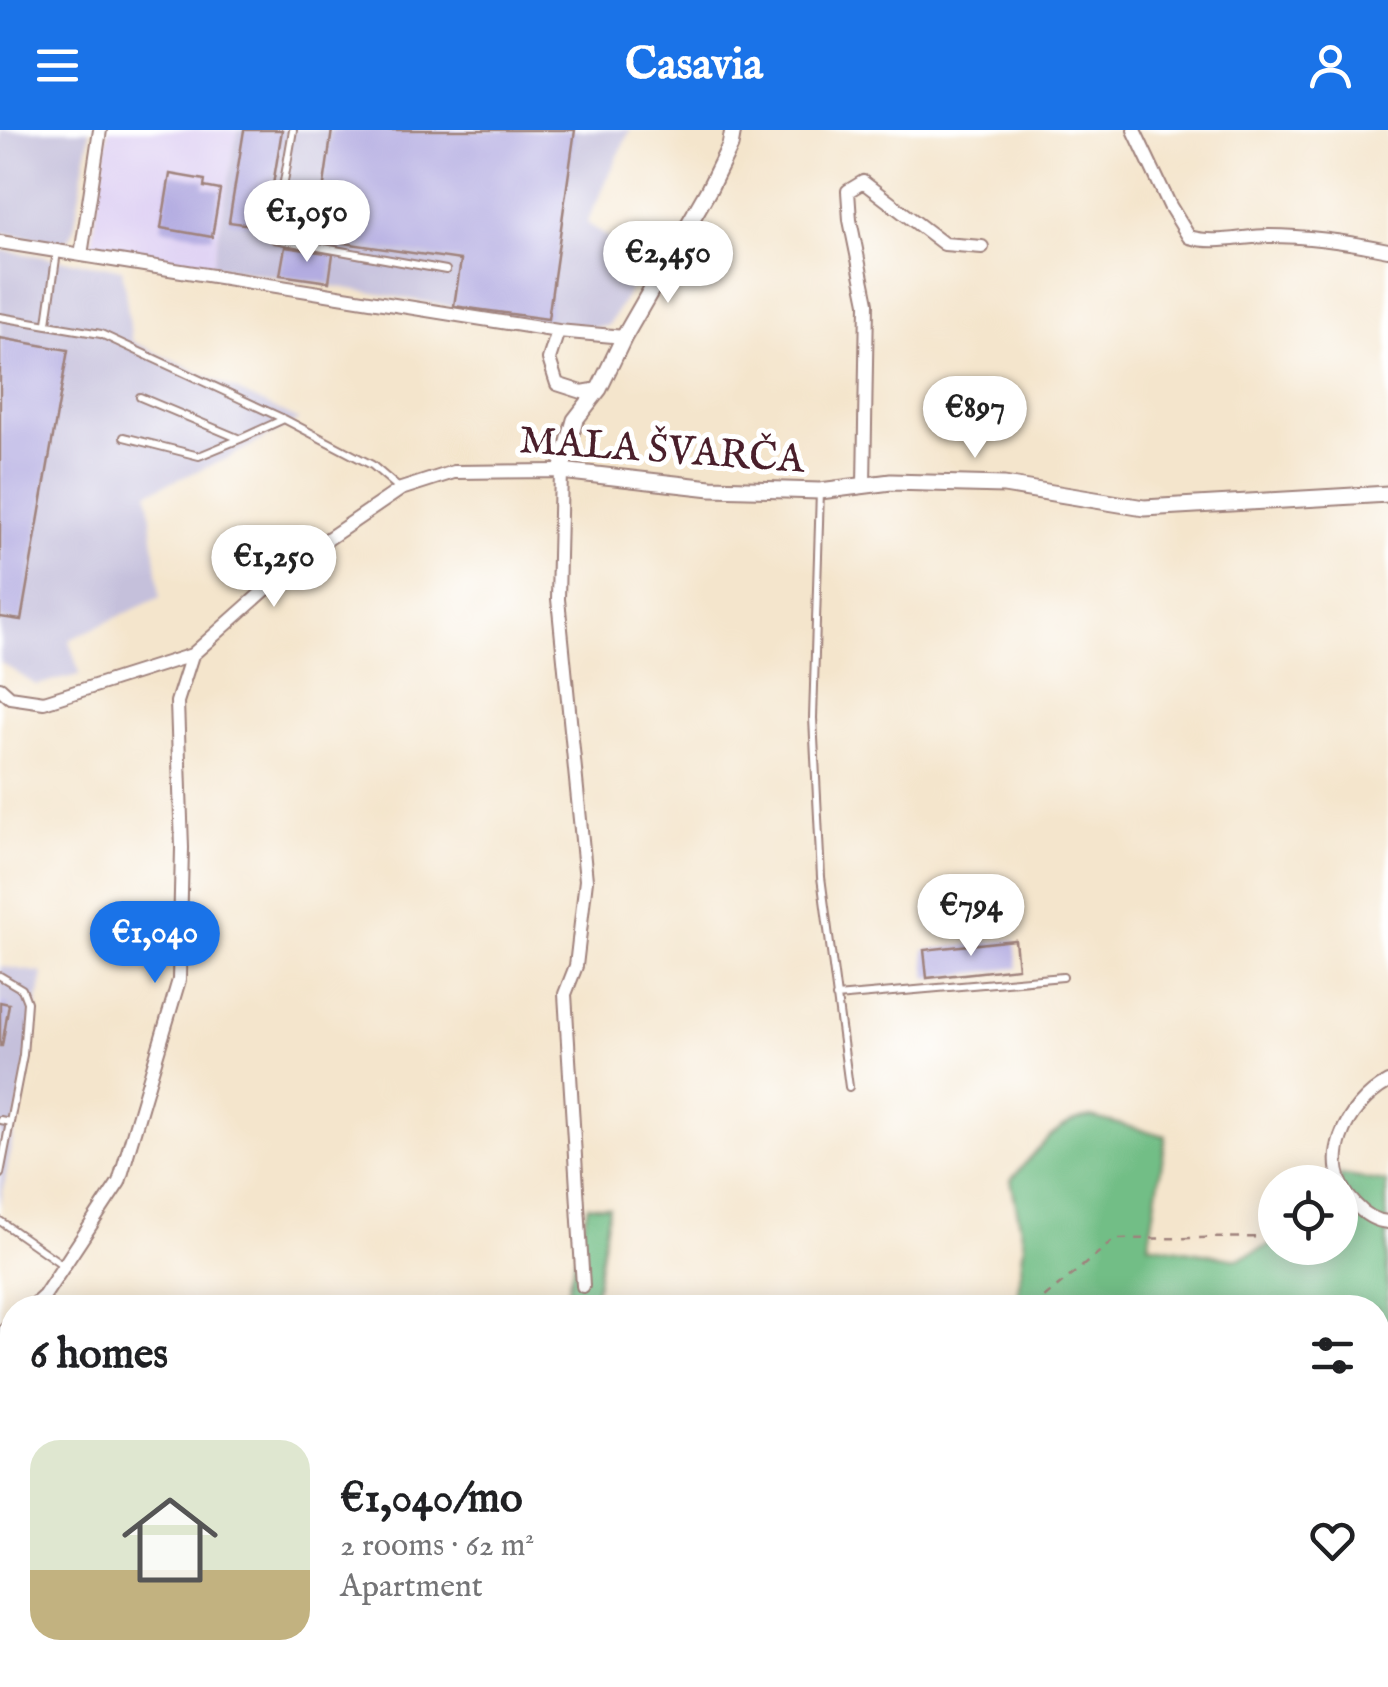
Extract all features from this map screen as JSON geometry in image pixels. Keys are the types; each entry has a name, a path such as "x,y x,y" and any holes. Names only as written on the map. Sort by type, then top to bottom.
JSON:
{"street":[{"path":"81,255 100,130"},
{"path":"583,1286 565,994 576,966 586,880 558,599 561,471 575,420 599,389 624,337 709,190 734,130"},
{"path":"1134,130 1189,237 1206,241 1267,236 1301,238 1388,250"},
{"path":"864,485 867,303 850,220 848,190 862,182 944,244 982,247"},
{"path":"0,242 558,330 624,337"},
{"path":"558,330 549,360 557,384 582,392 599,389"},
{"name":"MALA ŠVARČA","path":"0,688 10,696 44,702 192,656 303,556 401,489 454,472 561,471 711,488 820,491 891,482 1004,485 1144,508 1388,494"},
{"path":"45,1295 119,1182 179,980 182,848 178,702 192,656"},
{"path":"1388,1082 1359,1105 1340,1135 1335,1158 1342,1191 1369,1217 1388,1222"}],"lane":[{"path":"293,130 274,239 446,270"},
{"path":"48,323 57,251"},
{"path":"0,316 101,334 284,419 372,466 401,489"},
{"path":"140,397 240,439"},
{"path":"124,437 199,456 284,419"},
{"path":"820,491 812,718 821,876 849,1087"},
{"path":"0,976 22,989 27,1002 23,1056 0,1174"},
{"path":"836,997 1064,977"},
{"path":"0,1120 10,1122"},
{"path":"0,1220 64,1266"}],"path":[{"path":"1048,1295 1115,1240 1258,1236"}],"shaded area":[{"path":"0,130 90,130 75,223 71,237 63,243 0,233"},
{"path":"108,130 238,130 213,266 91,248"},
{"path":"238,130 630,130 587,223 646,264 608,326 594,327 213,266"},
{"path":"0,250 122,269 132,341 299,420 224,460 148,492 160,597 69,640 80,675 36,685 0,662"},
{"path":"0,966 43,973 0,1208"}],"green space":[{"path":"1091,1117 1166,1136 1149,1244 1238,1259 1258,1250 1258,1265 1358,1265 1358,1178 1386,1182 1388,1295 1018,1295 1024,1244 1011,1180 1037,1150 1067,1125"},
{"path":"588,1205 609,1207 595,1295 566,1295"}],"building":[{"path":"244,130 282,130 266,227 229,222"},
{"path":"332,130 575,130 548,319 454,306 461,260 316,239"},
{"path":"170,174 205,180 204,187 220,190 212,237 161,228"},
{"path":"285,247 333,254 329,282 280,275"},
{"path":"0,338 68,350 21,620 0,617"},
{"path":"1015,940 1018,968 927,978 924,950"},
{"path":"0,1002 9,1004 2,1046 0,1046"}]}
